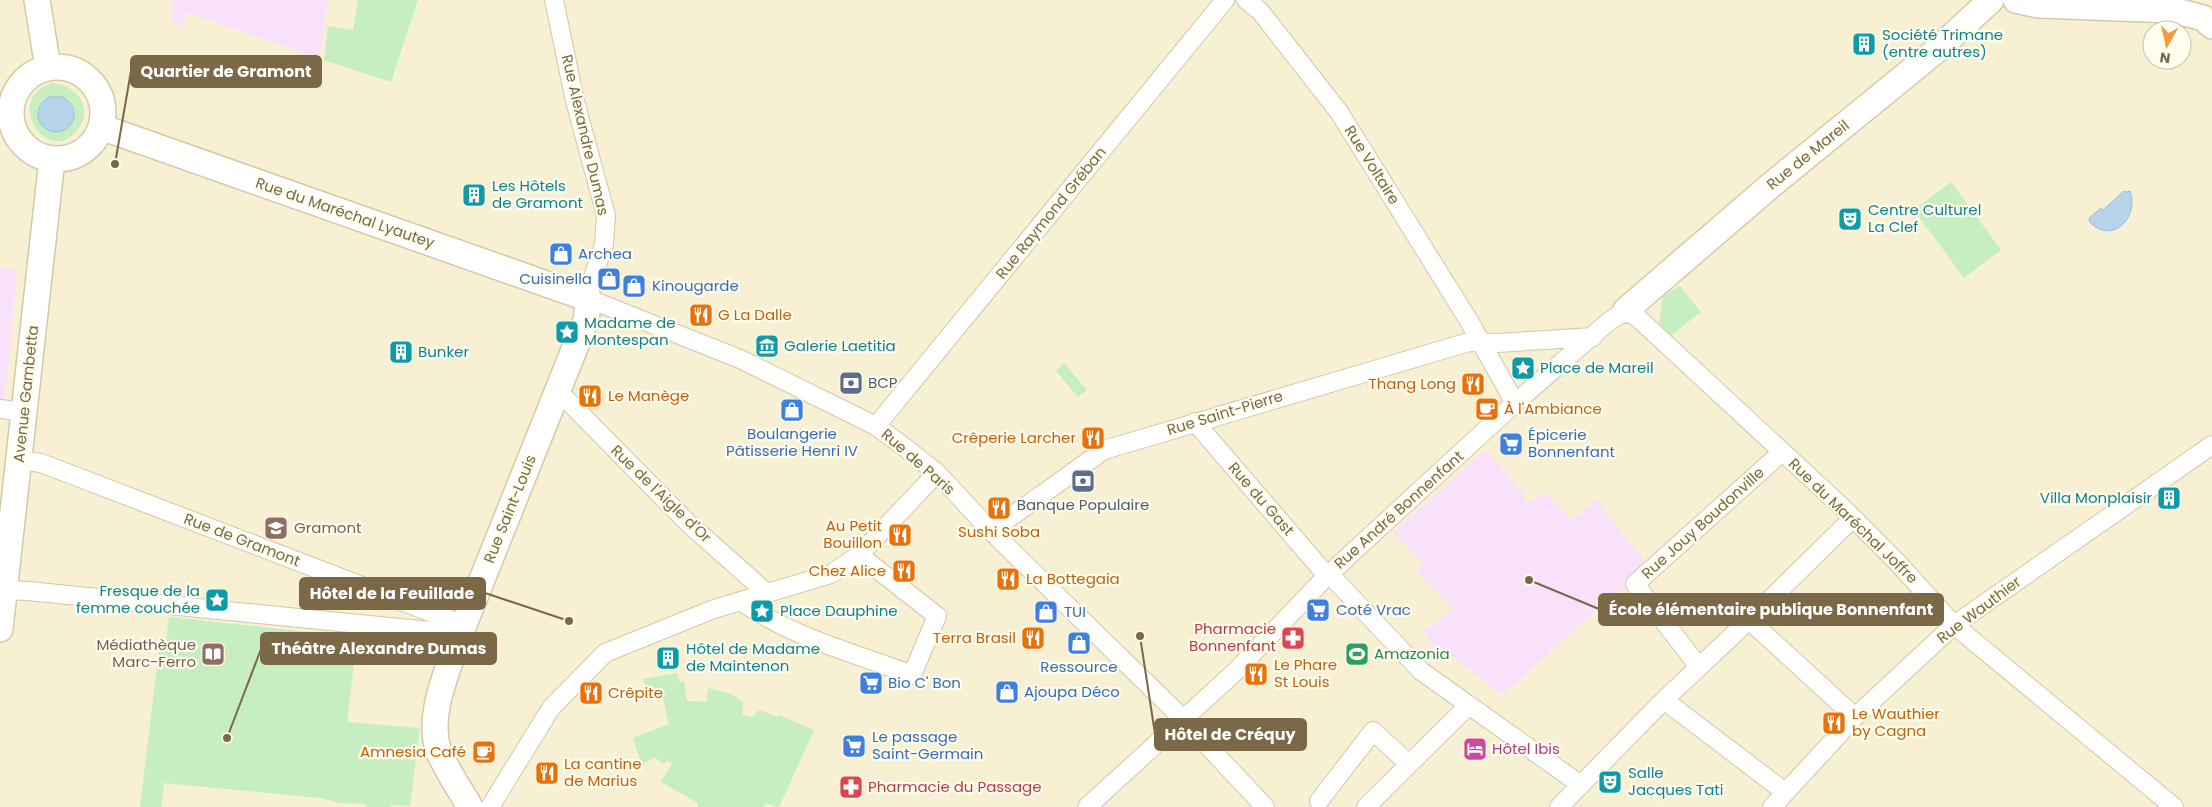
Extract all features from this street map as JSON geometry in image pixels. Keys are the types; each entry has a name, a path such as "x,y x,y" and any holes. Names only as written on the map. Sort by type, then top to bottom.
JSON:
{"main road":[{"path":"37,0 48,68"},
{"name":"Rue de Mareil","path":"1626,310 1770,186 1938,49 1991,0"},
{"path":"2016,0 2038,5 2173,10 2203,18 2212,26"},
{"path":"48,68 68,70 86,78 95,88 101,100 103,114 97,136 85,150 64,159 52,159 28,149 19,139 6,98 18,89 26,79 36,72 48,68"},
{"name":"Rue du Maréchal Lyautey","path":"101,127 589,299"},
{"name":"Avenue Gambetta","path":"0,628 18,460 12,411 52,159"},
{"name":"Rue Saint-Louis","path":"470,807 438,750 435,721 441,690 462,630 586,320 589,299"}],"street":[{"name":"Rue Alexandre Dumas","path":"554,0 575,101 606,216 604,244 591,284 589,299"},
{"name":"Rue Raymond Gréban","path":"876,426 1225,0"},
{"name":"Rue Voltaire","path":"1246,0 1260,11 1339,112 1481,342"},
{"name":"Rue de Paris","path":"589,299 740,359 876,426 936,473 991,531 1183,720 1265,807"},
{"name":"Rue André Bonnenfant","path":"1090,806 1261,647 1328,575 1516,403 1626,310"},
{"name":"Rue du Maréchal Joffre","path":"1626,310 1639,319 1853,518 1897,562 1954,625 2174,807"},
{"path":"1481,342 1497,343 1593,337"},
{"name":"Rue Saint-Pierre","path":"991,531 1104,450 1469,342 1481,342"},
{"path":"1481,342 1516,403"},
{"name":"Rue de l'Aigle d'Or","path":"558,391 688,523 768,594"},
{"name":"Rue du Gast","path":"1195,422 1328,575 1422,671 1580,785"},
{"name":"Rue Wauthier","path":"1772,807 1854,717 1954,625 2212,445"},
{"name":"Rue Jouy Boudonville","path":"1699,667 1635,584 1782,452"},
{"name":"Rue de Gramont","path":"18,460 41,463 462,630"},
{"path":"490,807 550,708 604,653 714,609 830,574 859,555 936,473"},
{"path":"1559,807 1664,700 1853,518"},
{"path":"742,602 762,616 787,629 912,675 937,616 859,555"},
{"path":"4,590 462,630"},
{"path":"1749,620 1854,717"},
{"path":"1664,700 1785,792"},
{"path":"1366,807 1469,705"},
{"path":"1318,801 1373,731 1410,764"}],"shaded area":[{"path":"0,0 171,0 171,24 182,27 186,13 319,58 329,0 2212,0 2212,807 0,807 0,401 17,272 0,267"},
{"path":"171,0 329,0 319,58 187,13 182,27 171,24"},
{"path":"0,267 17,271 5,401 0,401"},
{"path":"1486,450 1524,494 1522,496 1528,504 1546,492 1571,521 1596,500 1649,566 1573,631 1503,695 1441,648 1435,651 1424,631 1453,609 1416,571 1423,564 1393,532"}],"green space":[{"path":"358,0 418,0 391,82 324,60 328,26 353,30"},
{"path":"53,83 68,88 79,97 83,104 83,118 80,126 68,138 56,141 45,137 36,128 31,116 31,103 38,91","holes":["57,95 68,100 69,127 58,132 38,114 39,110 44,101 53,96"]},
{"path":"1951,182 2001,250 1964,278 1914,210"},
{"path":"1680,286 1701,312 1670,336 1659,323 1663,296"},
{"path":"1064,363 1087,390 1078,397 1056,371"},
{"path":"169,617 357,637 347,722 420,728 410,806 366,807 366,804 340,803 320,798 164,783 161,807 140,807 159,649 165,649"},
{"path":"677,673 679,682 684,681 687,701 707,702 708,688 731,694 743,702 742,715 752,717 759,710 778,717 779,715 814,730 779,807 765,803 764,807 698,807 698,803 661,782 672,764 667,760 664,764 654,757 642,765 633,738 669,724 662,693 649,696 643,679"}],"water":[{"path":"56,96 63,97 69,101 73,107 73,121 69,127 63,131 56,132 49,131 43,127 39,121 38,114 39,107 43,101 49,97"},
{"path":"2124,191 2130,191 2132,201 2131,211 2121,226 2114,230 2106,231 2097,228 2089,221 2090,217 2101,208 2103,210"}],"place":[{"name":"Société Trimane (entre autres)","path":"1864,44"},
{"name":"Quartier de Gramont","path":"115,164"},
{"name":"Les Hôtels de Gramont","path":"474,195"},
{"name":"Centre Culturel La Clef","path":"1850,219"},
{"name":"Archea","path":"561,254"},
{"name":"Cuisinella","path":"609,279"},
{"name":"Kinougarde","path":"634,286"},
{"name":"G La Dalle","path":"701,315"},
{"name":"Madame de Montespan","path":"567,332"},
{"name":"Galerie Laetitia","path":"767,346"},
{"name":"Bunker","path":"401,352"},
{"name":"Place de Mareil","path":"1523,368"},
{"name":"BCP","path":"851,383"},
{"name":"Thang Long","path":"1473,384"},
{"name":"Le Manège","path":"590,396"},
{"name":"À l'Ambiance","path":"1487,409"},
{"name":"Boulangerie Pâtisserie Henri IV","path":"792,410"},
{"name":"Crêperie Larcher","path":"1093,438"},
{"name":"Épicerie Bonnenfant","path":"1511,444"},
{"name":"Banque Populaire","path":"1083,481"},
{"name":"Villa Monplaisir","path":"2169,498"},
{"name":"Sushi Soba","path":"999,508"},
{"name":"Gramont","path":"276,528"},
{"name":"Au Petit Bouillon","path":"900,535"},
{"name":"Chez Alice","path":"904,571"},
{"name":"La Bottegaia","path":"1008,579"},
{"name":"École élémentaire publique Bonnenfant","path":"1529,580"},
{"name":"Fresque de la femme couchée","path":"217,600"},
{"name":"Coté Vrac","path":"1318,610"},
{"name":"Place Dauphine","path":"762,611"},
{"name":"TUI","path":"1046,612"},
{"name":"Hôtel de la Feuillade","path":"569,621"},
{"name":"Hôtel de Créquy","path":"1140,636"},
{"name":"Terra Brasil","path":"1033,638"},
{"name":"Pharmacie Bonnenfant","path":"1293,638"},
{"name":"Ressource","path":"1079,643"},
{"name":"Médiathèque Marc-Ferro","path":"213,654"},
{"name":"Amazonia","path":"1357,654"},
{"name":"Hôtel de Madame de Maintenon","path":"668,658"},
{"name":"Le Phare St Louis","path":"1256,674"},
{"name":"Bio C' Bon","path":"871,683"},
{"name":"Ajoupa Déco","path":"1007,692"},
{"name":"Crêpite","path":"591,693"},
{"name":"Le Wauthier by Cagna","path":"1834,723"},
{"name":"Théâtre Alexandre Dumas","path":"227,738"},
{"name":"Le passage Saint-Germain","path":"854,746"},
{"name":"Hôtel Ibis","path":"1475,749"},
{"name":"Amnesia Café","path":"484,752"},
{"name":"La cantine de Marius","path":"547,773"},
{"name":"Salle Jacques Tati","path":"1610,782"},
{"name":"Pharmacie du Passage","path":"851,787"}]}
